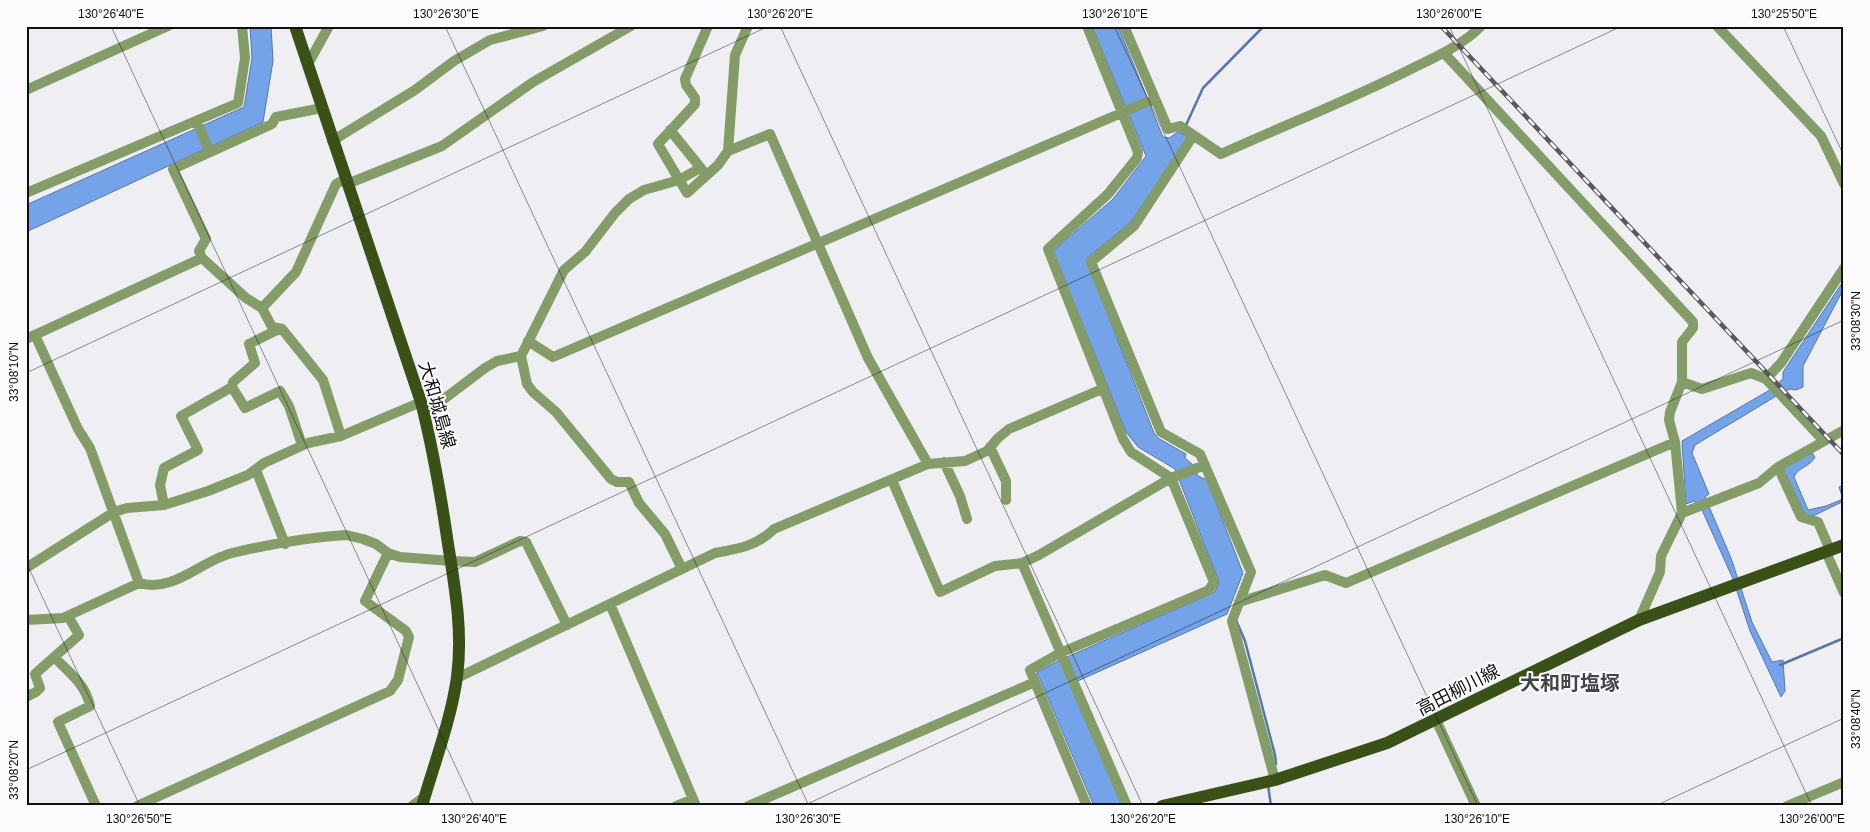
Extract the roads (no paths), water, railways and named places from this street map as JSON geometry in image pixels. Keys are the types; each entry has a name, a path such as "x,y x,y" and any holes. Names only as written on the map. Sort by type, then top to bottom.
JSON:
{"main road":[{"name":"大和城島線","path":"295,26 422,407 432,444 451,561 459,625 457,678 426,799"},
{"name":"高田柳川線","path":"1162,806 1275,780 1387,743 1639,620 1844,546"}],"street":[{"path":"26,90 168,26"},
{"path":"26,193 199,126 238,103 246,58 242,26"},
{"path":"308,64 330,26"},
{"path":"332,141 415,90 454,61 490,40 543,26"},
{"path":"262,308 296,272 336,184 442,146 533,82 631,26"},
{"path":"708,26 685,79 686,85 695,98 694,104 658,144 687,193 703,172 728,151 770,134 868,358 928,464"},
{"path":"728,151 734,55 748,26"},
{"path":"1087,26 1138,152 1137,158 1108,194 1048,249 1123,439 1132,452 1171,478 1214,582 1208,590 1060,653 1030,670 1088,806"},
{"path":"1124,26 1168,129 1180,126 1221,154 1372,89 1444,53 1475,33 1481,26"},
{"path":"1716,26 1821,136 1844,184"},
{"path":"1444,53 1693,322 1693,328 1682,342 1682,382 1670,412 1669,420 1675,442 1682,513 1661,556 1660,572 1639,620"},
{"path":"528,341 552,357 1154,99"},
{"path":"322,108 276,117 272,124 173,169 206,239 199,251 202,258 246,298 262,308 272,327 282,330 323,380 341,436"},
{"path":"199,126 210,152"},
{"path":"670,130 703,172"},
{"path":"1193,136 1134,226 1091,262 1161,432 1200,454 1250,572 1232,621 1275,780"},
{"path":"682,569 665,534 639,503 632,485 629,482 617,482 610,479 556,412 532,392 527,384 521,356 564,270 585,252 615,213 644,190 703,172"},
{"path":"139,583 90,448 78,429 30,337 202,258"},
{"path":"1766,379 1781,363 1844,268"},
{"path":"164,505 160,485 164,468 198,450 181,416 232,387 233,382 255,363 249,344 279,329"},
{"path":"26,568 114,512 127,508 164,505 208,491 256,470 264,463 302,445 341,436 422,407 432,408 485,368 497,361 521,356"},
{"path":"1682,382 1702,389 1751,374 1766,379 1823,440"},
{"path":"232,387 245,408 280,391 289,406 302,445"},
{"path":"457,678 715,553 749,547 765,538 774,529 928,464 965,461 987,451 1009,429 1102,389"},
{"path":"1682,513 1759,483 1778,467 1823,440 1844,430"},
{"path":"1239,602 1325,575 1346,583 1675,442"},
{"path":"990,447 1006,481 1006,500"},
{"path":"944,462 960,496 967,519"},
{"path":"892,480 940,592 995,566 1022,563 1171,478 1205,465"},
{"path":"1778,467 1801,517 1818,522 1844,593"},
{"path":"256,470 285,544"},
{"path":"26,620 68,616 139,583 150,586 160,585 179,579 230,554 346,535 376,544 388,553 400,557 475,562 520,541 526,542 567,625"},
{"path":"137,806 390,691 398,680 409,637 406,631 365,601 388,553"},
{"path":"1022,563 1127,806"},
{"path":"610,604 694,802 676,806"},
{"path":"26,697 40,688 35,674 78,636 68,616"},
{"path":"55,658 84,688 88,698 90,706 58,722 96,806"},
{"path":"748,806 1035,682"},
{"path":"1436,720 1475,805"},
{"path":"1787,806 1844,782"},
{"path":"412,806 426,799"}],"water":[{"path":"250,26 271,26 273,61 263,122 26,232 26,205 244,107 252,58"},
{"path":"1092,26 1118,26 1163,137 1169,138 1178,132 1189,137 1130,223 1086,259 1154,433 1158,438 1186,454 1185,458 1193,465 1198,476 1207,480 1243,573 1227,614 1071,684 1122,806 1094,806 1037,672 1060,660 1215,592 1219,582 1175,469 1138,447 1126,432 1053,251 1113,199 1146,156"},
{"path":"1844,280 1844,288 1803,366 1803,387 1796,390 1790,389 1778,395 1695,445 1692,453 1709,494 1705,497 1731,558 1752,622 1772,662 1783,660 1785,691 1781,697 1750,631 1733,579 1702,510 1694,501 1686,504 1682,441 1768,391 1783,379 1783,372"},
{"path":"1812,453 1815,457 1813,460 1798,471 1794,477 1808,510 1826,506 1843,499 1839,487 1844,485 1844,501 1813,516 1805,514 1783,469"}],"waterway":[{"path":"1186,125 1203,88 1264,26"},
{"path":"1236,620 1245,641 1276,764"},
{"path":"1780,665 1844,638"},
{"path":"1268,785 1271,806"}],"railway":[{"path":"1441,26 1844,455"}],"district":[{"name":"大和町塩塚","path":"1570,683"}]}
